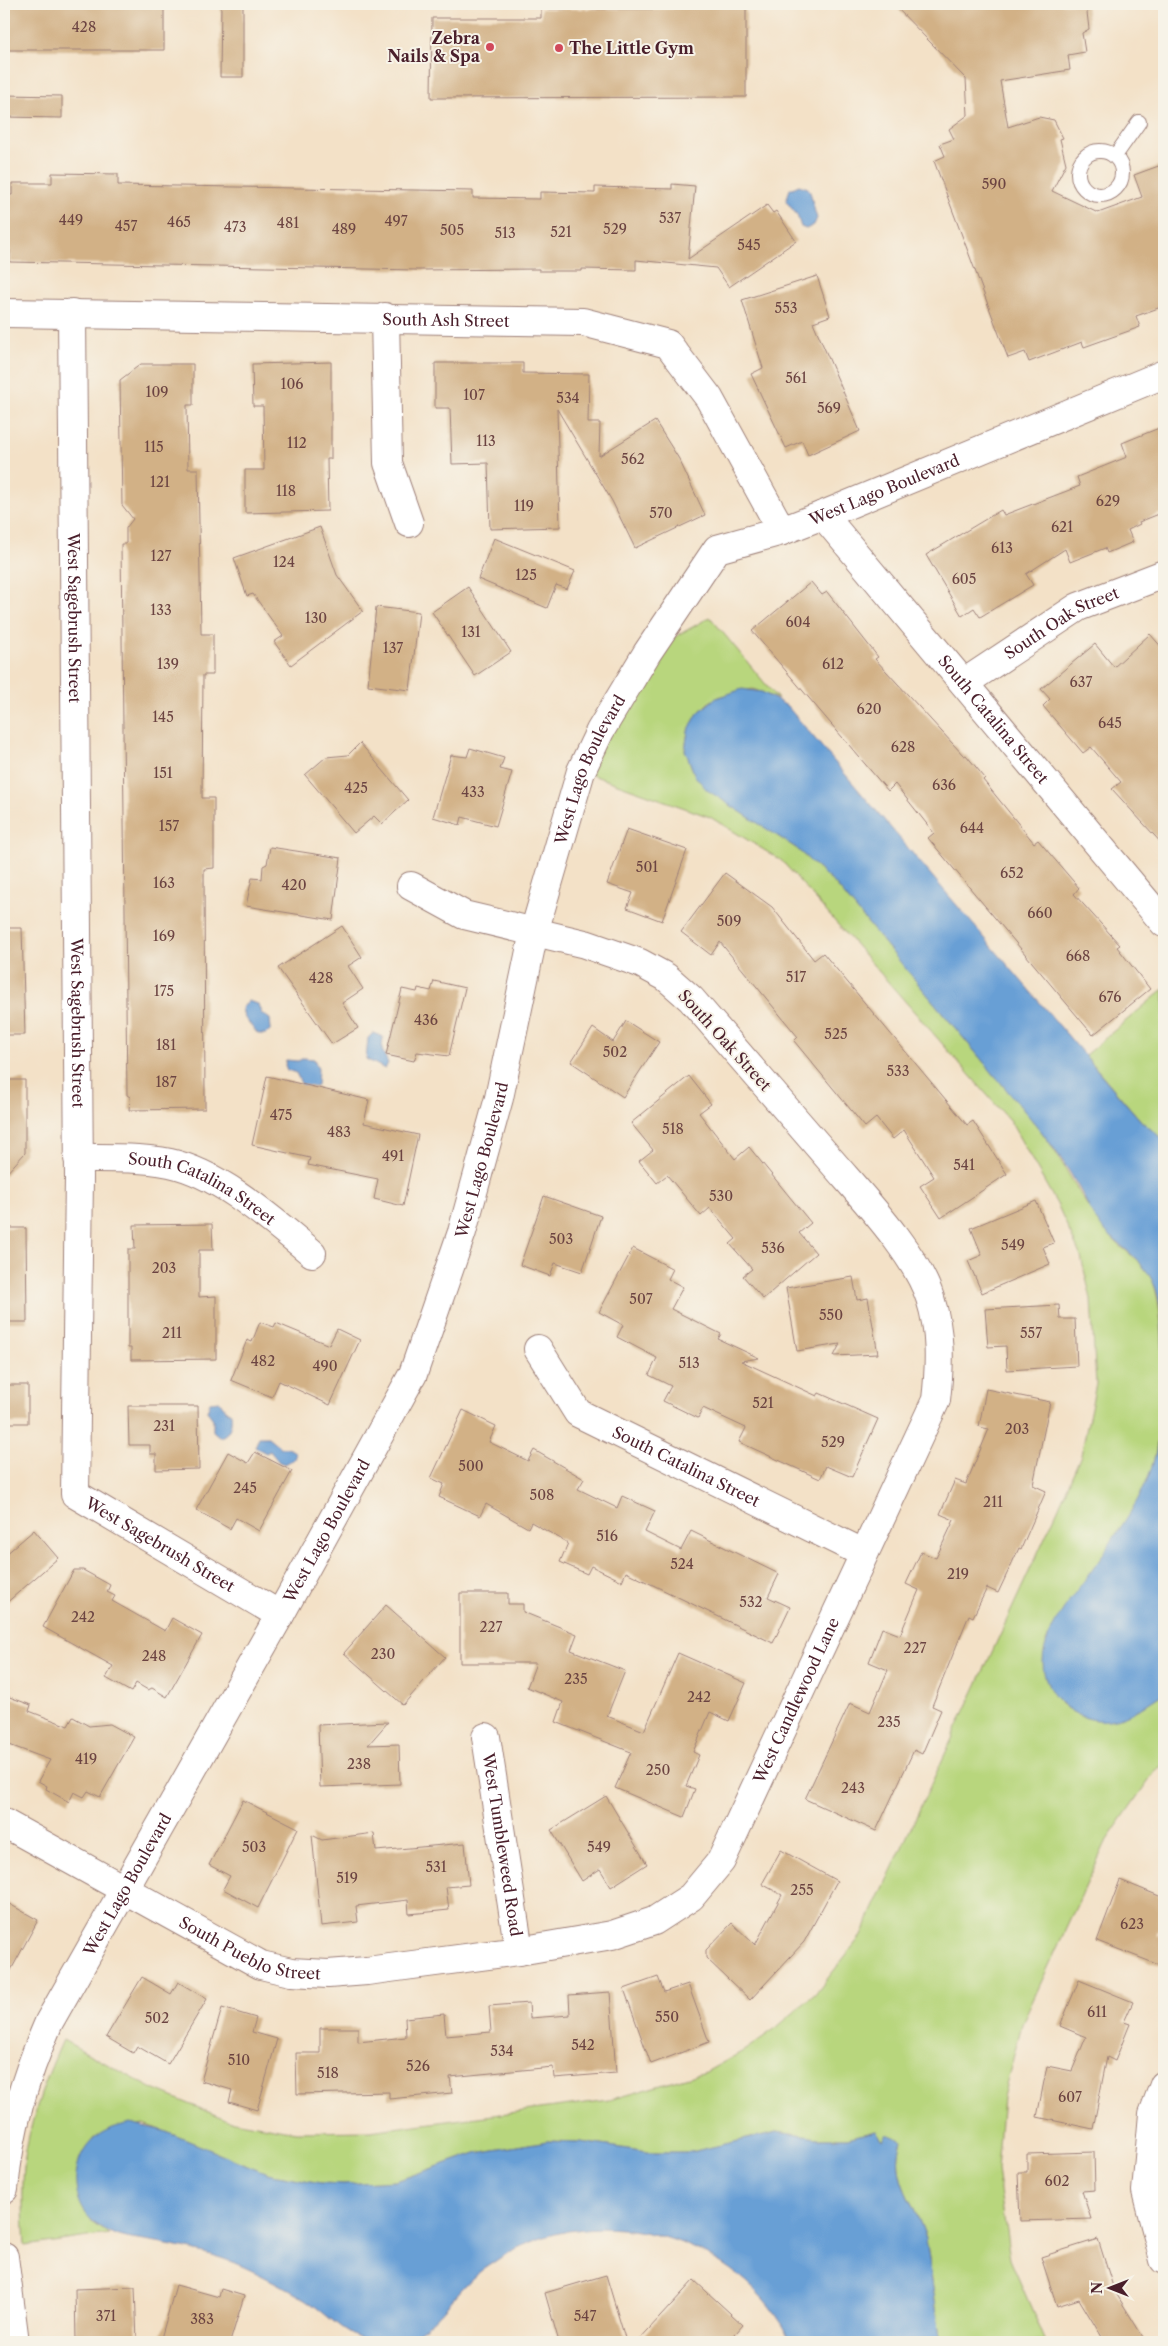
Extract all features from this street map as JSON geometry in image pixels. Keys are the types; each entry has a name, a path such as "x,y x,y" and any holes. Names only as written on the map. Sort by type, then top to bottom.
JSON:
{"street":[{"name":"South Ash Street","path":"4,313 385,317 583,322 668,344 709,398 782,531"},
{"name":"West Sagebrush Street","path":"72,313 78,1158 75,1494 280,1615"},
{"path":"385,317 388,463 409,523"},
{"name":"West Lago Boulevard","path":"4,2189 9,2143 28,2072 49,2022 280,1615 413,1374 462,1232 499,1098 534,932 581,771 600,731 638,669 717,549 782,531 823,515 1164,374"},
{"name":"South Catalina Street","path":"823,515 1164,923"},
{"name":"South Oak Street","path":"964,683 1078,607 1164,574"},
{"name":"South Oak Street","path":"411,886 464,915 586,944 640,963 666,977 691,999 878,1215 919,1274 930,1296 938,1324"},
{"name":"South Catalina Street","path":"78,1158 171,1163 199,1173 266,1216 312,1253"},
{"name":"West Candlewood Lane","path":"519,1951 612,1935 654,1921 692,1897 721,1861 936,1400 940,1365 938,1324"},
{"name":"South Catalina Street","path":"538,1349 578,1413 863,1553"},
{"name":"West Tumbleweed Road","path":"486,1737 519,1951"},
{"name":"South Pueblo Street","path":"4,1823 124,1888 261,1966 291,1972 328,1974 367,1971 519,1951"},
{"path":"1164,2085 1153,2114 1146,2191 1164,2260"},
{"path":"4,2258 15,2342"}],"lane":[{"path":"1115,156 1139,122"}],"green space":[{"path":"710,617 778,699 753,689 721,696 708,703 698,713 688,731 685,750 695,776 730,805 796,848 836,885 1041,1131 1099,1223 1149,1274 1158,1300 1162,1352 1161,1411 1158,1439 1147,1482 1112,1543 1071,1601 1046,1641 1060,1703 1087,1718 1112,1718 1125,1714 1164,1693 1164,1764 1155,1771 1107,1840 1022,2024 1003,2097 997,2170 1010,2259 1046,2342 941,2342 926,2239 901,2180 899,2155 902,2140 883,2140 876,2131 847,2138 817,2138 777,2132 691,2152 647,2152 581,2142 547,2141 476,2153 396,2181 343,2184 321,2183 267,2173 143,2124 94,2138 82,2155 76,2176 92,2222 109,2234 25,2246 23,2186 26,2150 41,2094 63,2040 153,2089 228,2120 296,2132 370,2131 609,2100 706,2072 745,2050 776,2028 817,1992 861,1936 1058,1509 1081,1455 1096,1384 1091,1299 1081,1257 1058,1206 1010,1121 782,861 710,817 581,771 647,653"},
{"path":"1164,989 1164,1140 1142,1122 1085,1055"}],"water":[{"path":"799,185 808,188 817,218 814,225 806,229 801,227 797,215 786,201 790,189"},
{"path":"742,689 762,692 787,706 1122,1099 1142,1122 1164,1140 1164,1693 1138,1710 1117,1719 1097,1720 1085,1718 1064,1706 1055,1697 1049,1686 1044,1675 1043,1662 1045,1648 1057,1620 1132,1510 1143,1490 1153,1464 1160,1432 1163,1382 1162,1322 1156,1288 1141,1264 1106,1232 1097,1221 1070,1173 1041,1131 836,885 796,848 707,790 695,776 685,750 688,731 698,713 714,699"},
{"path":"248,1001 258,1004 261,1013 270,1019 271,1029 266,1034 258,1034 244,1017 242,1008"},
{"path":"373,1033 383,1037 382,1050 388,1063 385,1069 366,1059 368,1038"},
{"path":"304,1058 314,1059 318,1069 317,1085 312,1089 303,1087 296,1073 287,1070 285,1065 286,1060 298,1061"},
{"path":"219,1401 231,1413 229,1430 220,1437 213,1431 213,1419 207,1411 210,1402"},
{"path":"259,1437 268,1437 280,1447 291,1449 296,1453 294,1459 285,1464 279,1462 270,1451 266,1453 255,1447"},
{"path":"130,2123 164,2131 267,2173 321,2183 343,2184 396,2181 476,2153 547,2141 581,2142 647,2152 691,2152 777,2132 817,2138 847,2138 876,2131 883,2140 887,2134 902,2140 899,2155 901,2180 926,2239 941,2342 792,2342 769,2306 739,2276 703,2253 664,2237 622,2229 580,2230 539,2239 500,2258 480,2272 467,2283 429,2324 418,2332 407,2338 394,2341 365,2339 344,2329 303,2298 234,2263 193,2250 119,2236 96,2224 87,2215 77,2193 77,2169 81,2157 87,2146 100,2134 112,2128"}],"building":[{"path":"4,4 164,4 164,50 4,50"},
{"path":"221,4 243,4 243,77 220,77"},
{"path":"673,4 746,4 746,97 431,98 432,18 541,18 541,9 673,9"},
{"path":"893,4 1086,4 1089,29 1082,33 1085,52 1068,55 1070,70 1000,81 1008,127 1039,117 1054,120 1063,138 1060,139 1066,164 1052,191 1098,213 1142,197 1134,175 1164,164 1164,306 1136,316 1140,327 1084,347 1082,342 1029,362 1025,352 1008,358 934,161 945,156 940,144 954,139 949,129 968,115 966,79"},
{"path":"4,95 62,96 62,118 4,117"},
{"path":"52,173 118,174 118,185 473,191 473,198 540,199 540,192 595,193 595,187 672,189 672,184 695,186 688,259 767,205 773,213 776,211 796,241 729,287 716,268 636,260 636,270 582,269 582,271 539,271 539,269 418,270 10,262 10,250 4,250 4,195 12,195 12,183 52,183"},
{"path":"817,276 830,316 813,322 860,431 808,455 802,441 786,448 751,374 763,368 742,300"},
{"path":"331,362 331,459 327,459 328,511 245,513 245,470 264,470 263,406 253,406 252,364"},
{"path":"435,363 523,363 523,373 589,374 588,423 600,423 599,456 655,421 679,459 705,515 635,548 612,501 557,409 560,527 490,529 488,463 452,464 450,408 435,408"},
{"path":"141,364 193,364 193,405 187,405 188,469 198,469 201,634 213,634 213,675 203,675 202,798 214,798 214,868 204,869 205,1109 129,1110 130,1097 127,1095 121,544 126,544 126,528 133,519 122,505 120,380"},
{"path":"1164,426 1164,512 1139,522 1140,524 1128,530 1133,542 1107,553 1105,548 1070,562 1065,549 1026,574 1033,585 980,617 974,608 962,616 926,555 1001,510 1004,515 1080,486 1077,477 1127,457 1122,443"},
{"path":"320,527 337,575 363,611 291,665 274,642 283,636 253,594 247,596 234,558"},
{"path":"494,538 575,571 567,589 556,585 547,608 478,579"},
{"path":"811,582 822,595 827,592 878,657 875,659 964,756 966,755 985,778 983,780 1034,843 1038,840 1079,888 1074,894 1120,945 1117,947 1150,989 1093,1035 928,838 934,833 895,784 888,791 752,631"},
{"path":"468,587 511,652 475,676 432,612"},
{"path":"376,607 419,612 410,690 368,685"},
{"path":"1150,634 1164,650 1164,846 1112,789 1121,782 1091,747 1083,753 1043,706 1050,699 1041,689 1095,644 1114,667"},
{"path":"360,743 408,800 382,824 374,816 354,833 305,775 326,757 348,755"},
{"path":"470,748 504,758 500,769 512,772 496,826 462,817 460,825 433,817 451,755 467,757"},
{"path":"627,829 687,850 662,921 627,908 633,893 607,884"},
{"path":"270,847 341,858 333,920 246,906 252,878 262,879 263,866 267,864"},
{"path":"725,873 772,907 814,960 823,953 967,1125 973,1121 1007,1174 941,1218 920,1186 934,1177 904,1130 893,1139 876,1118 865,1127 794,1041 798,1037 720,942 711,955 681,932"},
{"path":"342,926 362,957 348,966 363,989 342,1003 358,1028 332,1044 278,968"},
{"path":"4,928 22,928 25,1035 4,1035"},
{"path":"434,981 465,988 449,1056 417,1052 414,1061 386,1055 402,989 417,992 418,988 431,991"},
{"path":"626,1021 659,1042 623,1097 571,1062 593,1028 613,1042"},
{"path":"267,1076 369,1100 364,1123 418,1135 403,1206 374,1199 378,1179 308,1165 310,1158 252,1145"},
{"path":"689,1076 711,1104 699,1113 735,1159 749,1147 811,1223 799,1233 816,1253 763,1299 743,1276 752,1269 730,1244 736,1239 710,1208 701,1216 667,1175 657,1183 639,1161 653,1150 631,1123"},
{"path":"4,1080 25,1080 25,1153 4,1176"},
{"path":"544,1196 601,1216 582,1272 555,1263 550,1276 520,1265"},
{"path":"1036,1201 1054,1243 1043,1247 1050,1264 982,1293 968,1261 982,1255 971,1228"},
{"path":"212,1224 213,1250 199,1250 199,1297 216,1296 216,1359 131,1360 131,1348 128,1348 128,1249 135,1249 134,1225"},
{"path":"4,1228 26,1228 27,1322 4,1322"},
{"path":"633,1248 673,1269 668,1279 683,1287 671,1309 721,1334 718,1339 759,1358 741,1361 817,1396 819,1393 878,1419 852,1477 826,1466 820,1479 739,1442 746,1428 703,1408 698,1418 663,1401 671,1386 649,1375 657,1358 617,1337 623,1325 599,1312"},
{"path":"853,1277 857,1300 868,1298 878,1354 834,1356 840,1344 797,1351 786,1288"},
{"path":"1059,1305 1060,1319 1075,1319 1077,1366 1007,1370 1006,1346 988,1347 985,1309"},
{"path":"260,1322 274,1327 276,1323 329,1345 337,1329 360,1340 330,1405 279,1381 272,1397 231,1380 247,1340 252,1342"},
{"path":"4,1385 28,1385 28,1423 4,1423"},
{"path":"986,1389 1050,1402 1033,1485 1046,1491 1021,1549 1019,1548 998,1593 987,1588 973,1617 969,1615 932,1706 941,1710 922,1754 914,1750 876,1831 805,1799 850,1703 870,1712 888,1670 869,1662 882,1628 900,1635 919,1590 906,1584 921,1552 936,1558 954,1520 940,1514 955,1480 966,1484 989,1429 979,1427"},
{"path":"128,1406 198,1406 199,1469 156,1470 156,1454 150,1454 150,1445 129,1445"},
{"path":"463,1410 496,1426 489,1442 528,1461 534,1450 584,1479 578,1489 617,1508 622,1496 655,1511 645,1532 681,1550 691,1531 779,1574 768,1597 790,1607 773,1643 626,1572 622,1581 591,1566 587,1574 560,1562 568,1543 531,1522 528,1528 486,1504 480,1516 439,1497 444,1484 431,1478"},
{"path":"228,1452 248,1463 255,1452 292,1471 259,1531 236,1518 230,1529 196,1510"},
{"path":"34,1530 58,1558 4,1605 4,1556"},
{"path":"74,1570 83,1570 110,1585 107,1592 115,1596 112,1601 165,1631 172,1618 202,1635 167,1697 152,1688 148,1690 136,1683 131,1692 106,1678 113,1666 43,1627"},
{"path":"460,1593 508,1593 508,1604 523,1604 523,1612 577,1634 571,1650 625,1671 607,1716 644,1731 678,1653 746,1683 729,1721 710,1712 693,1752 699,1755 686,1786 695,1789 684,1817 615,1788 631,1752 556,1722 563,1702 527,1687 536,1663 460,1663"},
{"path":"386,1605 445,1657 403,1705 344,1653"},
{"path":"4,1695 31,1705 29,1711 68,1726 73,1717 89,1726 110,1724 134,1737 100,1797 88,1791 84,1797 74,1792 69,1802 46,1789 47,1786 38,1781 50,1760 4,1743"},
{"path":"388,1722 368,1745 399,1744 400,1784 320,1787 318,1725"},
{"path":"606,1796 647,1864 611,1887 600,1869 582,1881 551,1830"},
{"path":"243,1800 298,1828 258,1908 223,1889 230,1876 209,1865"},
{"path":"374,1833 376,1851 465,1843 469,1885 446,1887 449,1910 409,1914 408,1900 356,1906 358,1922 321,1926 312,1835 322,1840"},
{"path":"781,1850 837,1881 804,1942 750,2000 706,1958 706,1950 732,1923 755,1945 782,1895 762,1884"},
{"path":"1120,1880 1164,1898 1164,1914 1156,1935 1164,1938 1164,1967 1097,1941"},
{"path":"4,1901 38,1920 4,1983"},
{"path":"142,1977 171,1994 178,1982 207,1999 168,2064 137,2046 133,2053 106,2037"},
{"path":"658,1977 664,1992 688,1984 709,2042 651,2064 624,1989"},
{"path":"1079,1980 1133,2002 1124,2022 1130,2024 1115,2061 1107,2057 1093,2129 1037,2117 1047,2066 1072,2071 1086,2037 1060,2026"},
{"path":"610,1992 616,2073 554,2078 553,2067 450,2077 452,2093 389,2099 389,2092 297,2094 296,2053 320,2053 320,2028 358,2028 358,2042 406,2037 405,2018 444,2014 446,2036 491,2032 489,2006 529,2003 530,2018 570,2015 569,1995"},
{"path":"222,2008 256,2018 252,2032 277,2039 257,2110 229,2102 232,2090 201,2081"},
{"path":"1094,2152 1095,2190 1082,2191 1091,2219 1020,2221 1018,2172 1027,2172 1027,2154"},
{"path":"1098,2239 1114,2290 1146,2342 1105,2342 1079,2299 1057,2306 1041,2257"},
{"path":"606,2275 625,2338 612,2342 559,2342 545,2293"},
{"path":"694,2280 743,2325 728,2342 637,2342"},
{"path":"176,2285 219,2297 221,2289 244,2296 230,2342 160,2342"},
{"path":"135,2287 137,2342 76,2342 75,2289"}],"place":[{"name":"Zebra Nails & Spa","path":"490,47"},
{"name":"The Little Gym","path":"559,48"}]}
